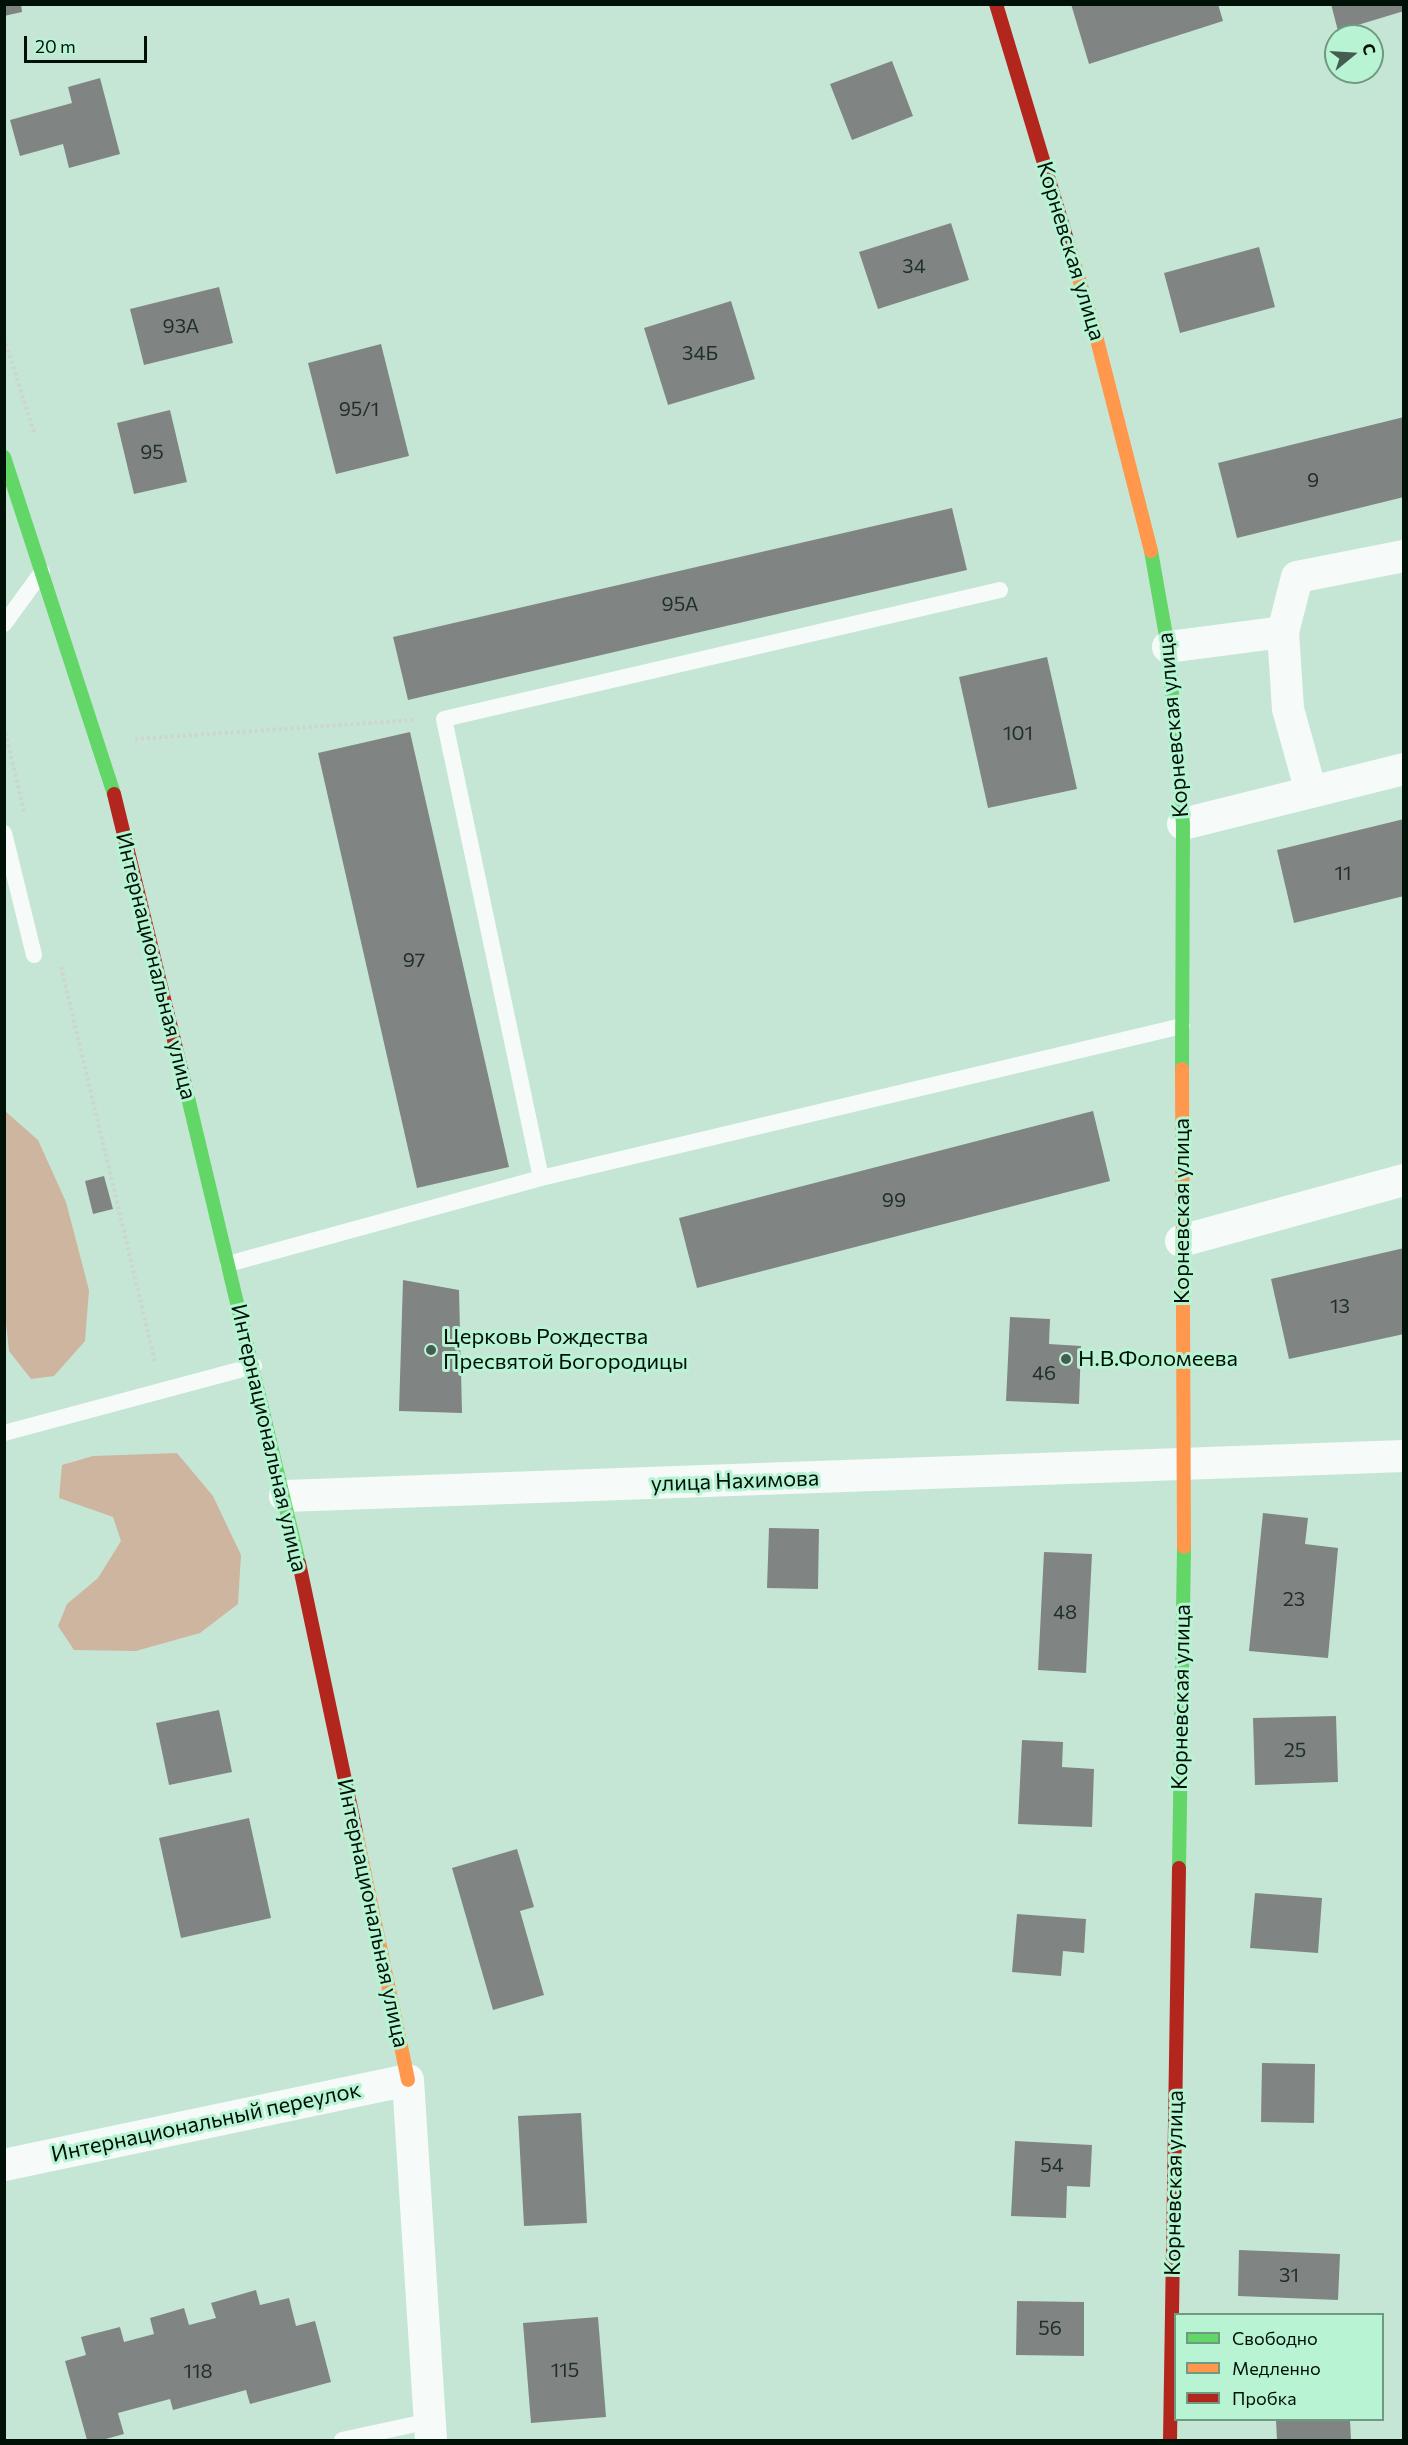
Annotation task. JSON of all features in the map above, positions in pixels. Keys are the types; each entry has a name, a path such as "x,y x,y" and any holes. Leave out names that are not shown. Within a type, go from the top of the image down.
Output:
{"street":[{"name":"Корневская улица","path":"996,4 1094,328 1147,530 1168,647 1183,824 1181,1241 1185,1466 1170,2440"},
{"name":"Интернациональная улица","path":"4,457 114,794 285,1496 408,2080 430,2431"},
{"path":"1311,792 1288,709 1282,632 1297,577 1404,556"},
{"path":"1168,647 1282,632"},
{"path":"1183,824 1404,769"},
{"path":"1181,1241 1404,1180"},
{"name":"улица Нахимова","path":"285,1496 1185,1466 1404,1456"},
{"name":"Интернациональный переулок","path":"4,2165 408,2080"}],"lane":[{"path":"4,624 42,572"},
{"path":"541,1178 444,718 1000,590"},
{"path":"4,833 34,955"},
{"path":"228,1264 541,1178 1182,1026"},
{"path":"4,1433 254,1366"},
{"path":"342,2440 430,2431"}],"path":[{"path":"134,739 444,718"},
{"path":"4,727 26,816"},
{"path":"61,965 161,1391"}],"shaded area":[{"path":"5,1111 38,1140 66,1202 89,1290 85,1341 54,1376 31,1379 9,1351 5,1313"},
{"path":"177,1453 213,1496 241,1555 238,1604 200,1633 136,1651 74,1650 58,1626 67,1604 98,1578 121,1541 113,1517 59,1498 62,1465 93,1456"}],"building":[{"path":"4,4 21,4 22,12 4,16"},
{"path":"1071,4 1218,4 1223,21 1089,64"},
{"path":"1331,4 1402,4 1404,11 1361,24 1336,24"},
{"path":"892,61 913,116 852,140 830,84"},
{"path":"100,78 120,154 69,168 63,144 20,156 10,120 72,103 68,87"},
{"path":"951,223 969,280 878,309 859,252"},
{"path":"1259,247 1275,307 1180,333 1164,273"},
{"path":"219,287 233,343 144,365 130,309"},
{"path":"731,301 755,379 668,405 644,328"},
{"path":"381,344 409,456 336,474 308,363"},
{"path":"170,410 187,482 134,494 117,423"},
{"path":"1404,417 1404,497 1237,538 1218,463"},
{"path":"952,508 967,570 408,700 393,637"},
{"path":"1047,657 1077,789 988,808 959,677"},
{"path":"410,732 509,1167 417,1188 318,753"},
{"path":"1404,819 1404,896 1294,923 1277,850"},
{"path":"1093,1111 1110,1181 697,1288 679,1218"},
{"path":"104,1176 113,1209 93,1214 85,1181"},
{"path":"1404,1248 1404,1334 1289,1359 1271,1279"},
{"name":"Церковь Рождества Пресвятой Богородицы","path":"403,1280 459,1290 462,1413 399,1411"},
{"path":"1010,1317 1050,1319 1049,1344 1081,1346 1079,1404 1006,1401"},
{"path":"1263,1513 1308,1518 1305,1544 1338,1548 1328,1658 1249,1651"},
{"path":"769,1528 819,1529 818,1589 767,1588"},
{"path":"1044,1552 1092,1554 1086,1673 1038,1670"},
{"path":"219,1710 232,1772 169,1785 156,1723"},
{"path":"1336,1716 1338,1782 1255,1785 1253,1718"},
{"path":"1022,1740 1063,1742 1062,1767 1094,1769 1092,1827 1018,1824"},
{"path":"249,1818 271,1918 181,1938 159,1838"},
{"path":"517,1849 534,1907 520,1911 544,1995 493,2010 452,1868"},
{"path":"1255,1893 1322,1898 1318,1953 1250,1948"},
{"path":"1017,1914 1086,1919 1084,1953 1063,1951 1061,1976 1012,1972"},
{"path":"1262,2063 1315,2064 1314,2123 1261,2122"},
{"path":"581,2113 587,2223 524,2226 518,2116"},
{"path":"1015,2141 1092,2145 1090,2187 1067,2186 1066,2218 1011,2216"},
{"path":"1239,2250 1340,2254 1338,2300 1238,2296"},
{"path":"256,2290 260,2305 289,2298 296,2326 315,2321 331,2382 250,2404 246,2390 173,2410 170,2399 118,2413 124,2434 102,2440 87,2440 65,2361 86,2355 81,2337 120,2327 124,2342 154,2334 150,2318 184,2308 189,2325 216,2318 211,2303"},
{"path":"1017,2301 1084,2302 1084,2356 1016,2355"},
{"path":"598,2317 606,2417 531,2423 523,2323"},
{"path":"1276,2421 1350,2421 1351,2440 1277,2440"}],"traffic: fast":[{"path":"4,457 114,794"},
{"path":"1151,551 1168,647 1183,824 1182,1069"},
{"path":"185,1085 299,1563"},
{"path":"1179,1868 1184,1547"}],"traffic: slow":[{"path":"1068,243 1094,328 1151,551"},
{"path":"1182,1069 1184,1547"},
{"path":"356,1832 408,2080"}],"traffic: jam":[{"path":"996,4 1068,243"},
{"path":"114,794 185,1085"},
{"path":"299,1563 356,1832"},
{"path":"1170,2440 1179,1868"}],"place":[{"name":"Церковь Рождества Пресвятой Богородицы","path":"431,1350"},
{"name":"Н.В.Фоломеева","path":"1066,1359"}]}
